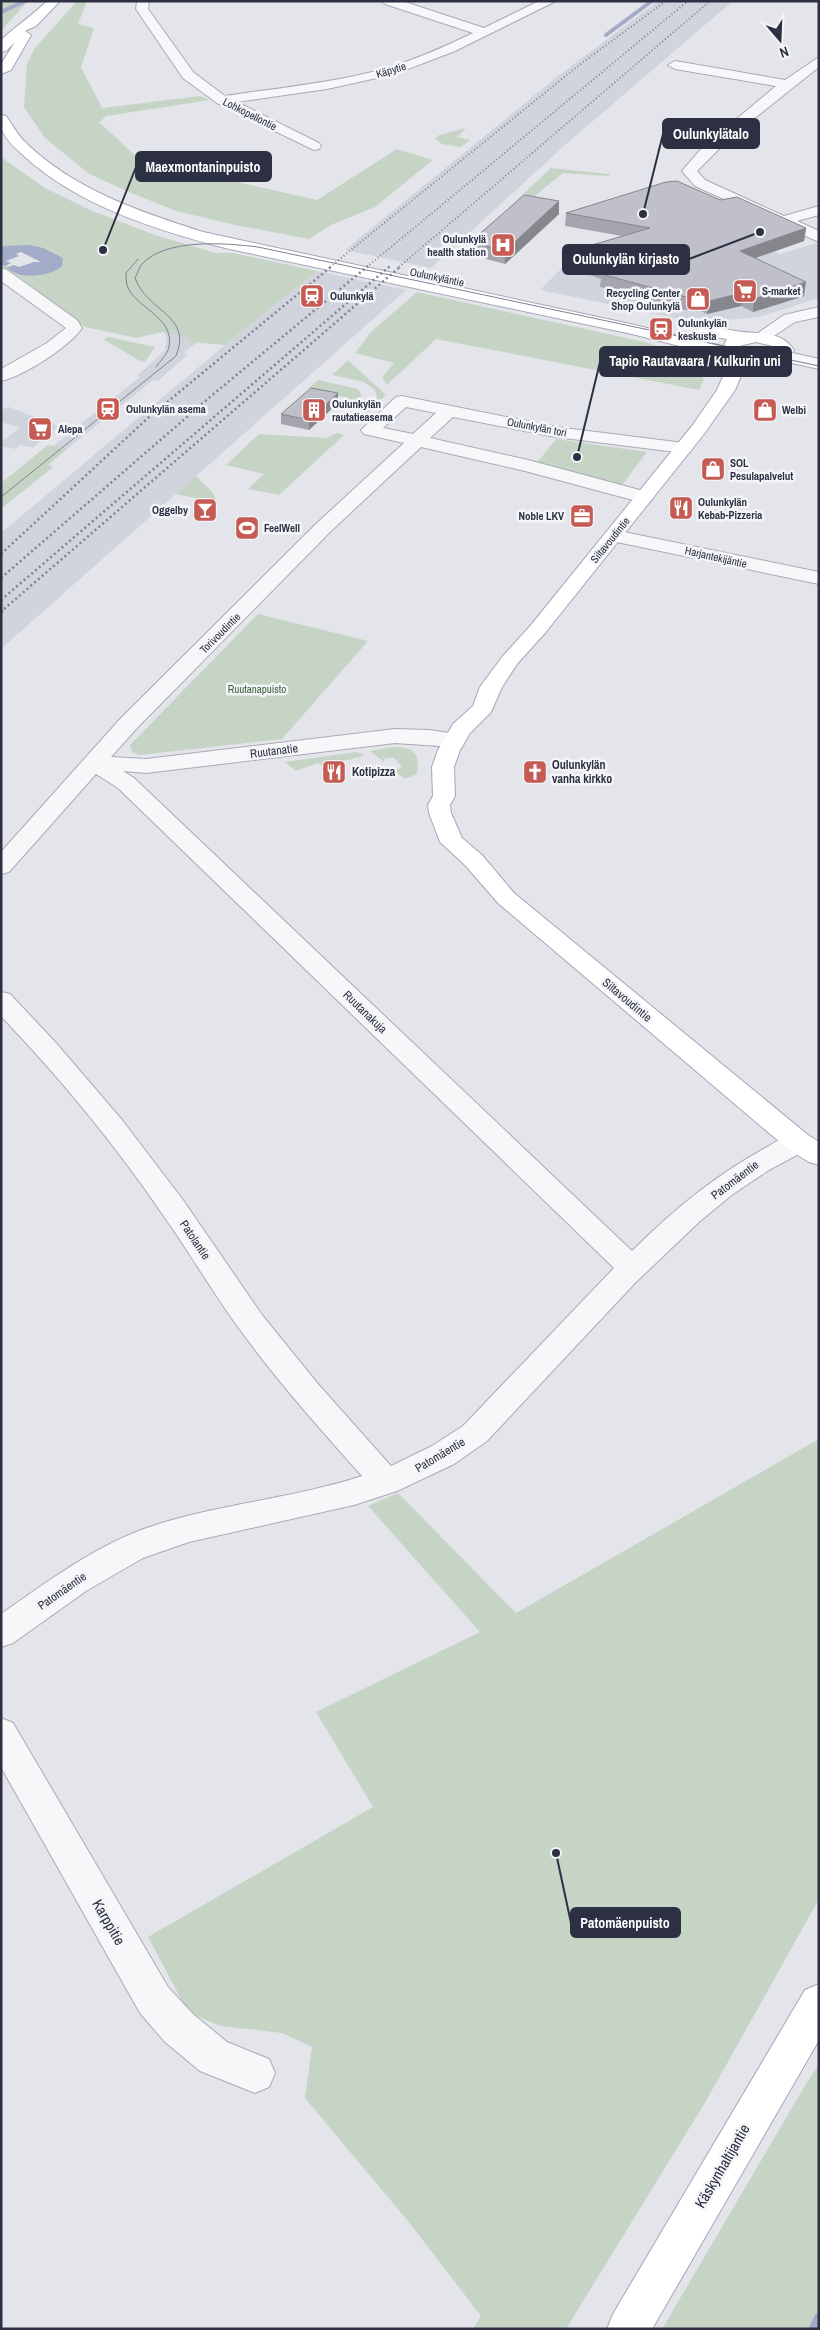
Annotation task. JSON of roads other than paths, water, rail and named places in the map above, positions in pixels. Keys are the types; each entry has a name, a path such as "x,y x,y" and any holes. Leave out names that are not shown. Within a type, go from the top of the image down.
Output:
{"main road":[{"path":"1,70 6,67 5,47 31,29 32,24 54,1"},
{"name":"Oulunkyläntie","path":"1,120 10,134 38,161 64,179 152,222 225,243 635,330 679,343 766,361"},
{"name":"Oulunkyläntie","path":"130,210 152,212 221,231 674,324"},
{"path":"690,327 754,337 781,349 766,361"},
{"name":"Siltavoudintie","path":"754,337 730,344 730,348 737,356 726,390 684,448 614,536 538,629 515,654 491,687 483,706 458,735 443,767 444,796 439,805 452,842 464,848 490,881 530,920 809,1149 819,1166"},
{"name":"Siltavoudintie","path":"726,390 766,361"},
{"name":"Käskynhaltijantie","path":"628,2329 819,2003"}],"street":[{"name":"Lohkopellontie","path":"143,1 142,9 188,74 222,100 314,146"},
{"path":"389,1 484,32"},
{"name":"Käpytie","path":"222,100 357,80 423,60 550,1"},
{"path":"675,65 787,84"},
{"path":"816,65 787,84 693,163 689,171 700,183 819,237"},
{"path":"782,221 819,210"},
{"path":"1,274 74,328 69,336 1,376"},
{"path":"754,337 790,318 818,312"},
{"path":"818,312 781,349 819,364"},
{"name":"Oulunkylän tori","path":"414,441 370,430 402,401 556,432 684,448"},
{"name":"Torivoudintie","path":"1,867 128,723 324,527 414,441 450,410"},
{"path":"414,441 528,466 644,497"},
{"name":"Harjantekijäntie","path":"614,536 819,578"},
{"name":"Ruutanatie","path":"93,762 146,766 395,736 458,735"},
{"name":"Ruutanakuja","path":"93,762 126,783 632,1268"},
{"name":"Patolantie","path":"1,1000 41,1041 125,1142 194,1238 234,1299 308,1395 386,1482"},
{"name":"Patomäentie","path":"1,1633 90,1572 152,1540 190,1529 348,1494 414,1472 472,1436 632,1268 670,1231 736,1178 762,1160 809,1149"},
{"name":"Karppitie","path":"1,1734 154,2000 179,2028 214,2057 255,2073"}],"water":[{"path":"30,245 43,248 63,258 62,266 46,274 20,275 1,264 1,246"}],"waterway":[{"path":"1,12 25,1"},
{"path":"606,35 652,1"},
{"path":"814,2329 819,2318"}],"tram line":[{"path":"1,497 176,356 180,342 174,322 149,299 135,278 142,264 153,256 181,246 230,244 258,247 819,366"},
{"path":"138,259 126,273 127,285 137,300 166,327 169,336 169,347 166,355 156,367"}],"railway":[{"path":"330,267 578,66 666,1"},
{"path":"367,267 688,1"},
{"path":"399,267 710,1"},
{"path":"1,554 149,417 332,266"},
{"path":"1,578 210,397 368,266"},
{"path":"1,600 390,266"},
{"path":"4,609 401,266"},
{"path":"1,612 6,608"}],"place":[{"name":"Oulunkylätalo","path":"643,214"},
{"name":"Oulunkylän kirjasto","path":"760,232"},
{"name":"Oulunkylä health station","path":"503,245"},
{"name":"Maexmontaninpuisto","path":"103,250"},
{"name":"S-market","path":"745,291"},
{"name":"Oulunkylä","path":"312,296"},
{"name":"Recycling Center Shop Oulunkylä","path":"698,299"},
{"name":"Oulunkylän keskusta","path":"661,329"},
{"name":"Oulunkylän asema","path":"108,409"},
{"name":"Oulunkylän rautatieasema","path":"314,410"},
{"name":"Welbi","path":"765,410"},
{"name":"Alepa","path":"40,429"},
{"name":"Tapio Rautavaara / Kulkurin uni","path":"577,457"},
{"name":"SOL Pesulapalvelut","path":"713,469"},
{"name":"Oulunkylän Kebab-Pizzeria","path":"681,508"},
{"name":"Oggelby","path":"205,510"},
{"name":"Noble LKV","path":"582,516"},
{"name":"FeelWell","path":"247,528"},
{"name":"Kotipizza","path":"334,772"},
{"name":"Oulunkylän vanha kirkko","path":"535,772"},
{"name":"Patomäenpuisto","path":"556,1853"}],"park label":[{"name":"Ruutanapuisto","path":"257,689"}]}
